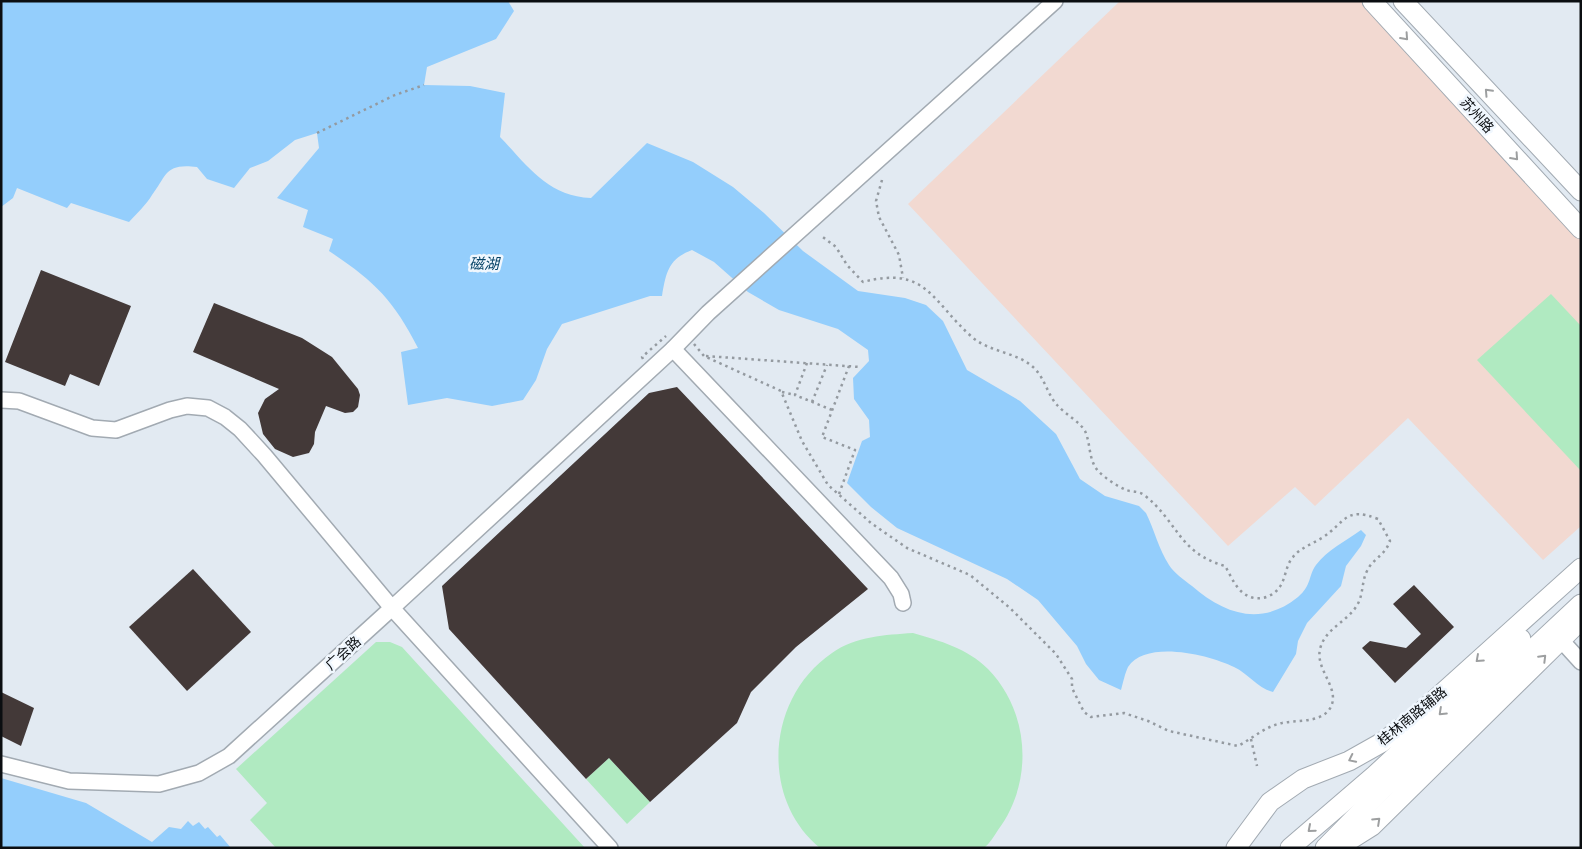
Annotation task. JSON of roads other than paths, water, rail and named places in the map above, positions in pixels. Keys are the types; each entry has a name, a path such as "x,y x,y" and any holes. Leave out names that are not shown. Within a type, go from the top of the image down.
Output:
{"main road":[{"name":"苏州路","path":"1372,1 1581,229"},
{"name":"苏州路","path":"1403,1 1581,191"},
{"name":"桂林南路辅路","path":"1236,848 1270,802 1303,779 1349,761 1382,744 1410,722 1581,568"},
{"path":"1325,848 1378,782 1581,584"},
{"path":"1290,848 1378,782 1581,604"},
{"path":"1337,848 1372,826 1581,620"}],"street":[{"name":"广会路","path":"1,764 69,782 159,784 200,773 229,756 651,369 678,354 691,341 708,313 1055,1"},
{"path":"678,354 892,578 901,594 903,603"},
{"path":"1,400 19,401 92,428 104,430 126,428 170,410 187,406 208,408 225,417 240,429 264,455 392,608 610,848"},
{"path":"1561,640 1581,662"}],"water":[{"name":"磁湖","path":"1,1 508,1 514,11 496,39 427,67 424,85 470,86 505,93 500,137 529,169 562,192 591,198 647,143 693,162 733,187 764,213 803,251 858,291 905,298 926,305 943,321 967,370 1020,401 1056,434 1080,479 1105,496 1139,506 1146,513 1162,553 1171,568 1204,596 1230,610 1257,614 1270,612 1298,597 1308,585 1316,565 1337,546 1361,530 1366,535 1361,546 1346,566 1341,586 1307,623 1298,641 1296,654 1273,692 1223,662 1195,654 1179,652 1149,654 1137,658 1128,667 1121,690 1099,680 1086,664 1077,646 1038,600 1007,579 897,528 871,507 847,483 862,441 870,437 869,420 854,399 853,378 869,361 868,350 838,329 779,310 748,292 714,262 692,250 673,262 665,280 662,296 650,296 562,324 547,349 536,380 523,400 492,406 447,398 408,405 401,352 418,348 400,316 381,292 329,251 333,239 303,227 308,210 277,198 319,148 317,133 295,140 268,161 250,168 234,188 207,179 197,167 186,166 173,169 164,176 147,202 129,222 71,203 67,208 17,188 13,198 1,207"},
{"path":"1,778 86,803 152,842 169,827 181,829 188,821 193,826 199,822 205,829 208,827 217,837 220,835 231,848 1,848"}]}
